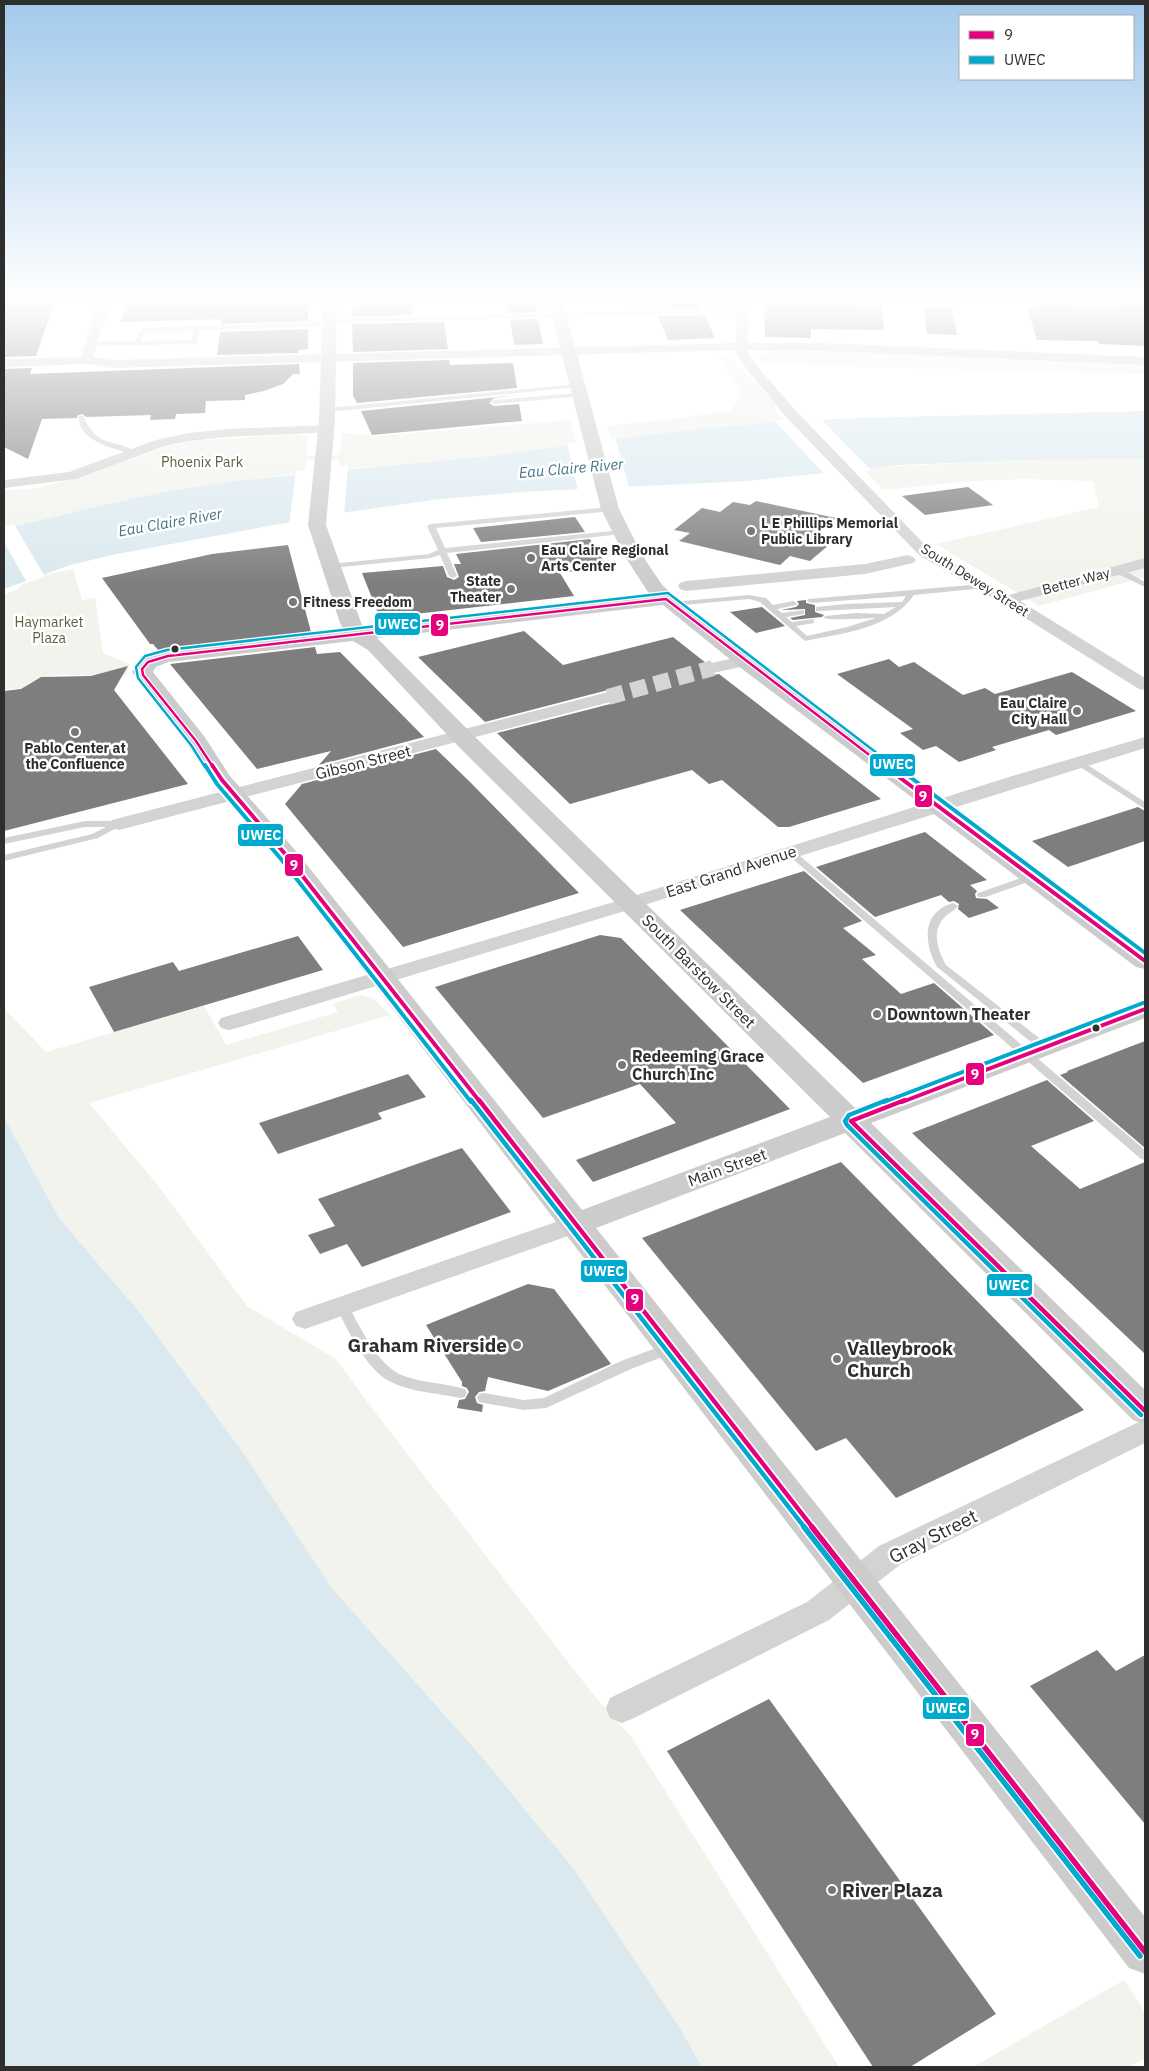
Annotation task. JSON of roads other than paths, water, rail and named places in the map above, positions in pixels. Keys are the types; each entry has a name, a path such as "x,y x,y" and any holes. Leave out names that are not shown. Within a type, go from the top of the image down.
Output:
{"street":[{"name":"South Barstow Street","path":"328,393 327,429 317,525 350,623 358,635 375,646 462,736 1145,1411"},
{"path":"579,393 608,503 633,555 656,590 744,660 935,805 1145,961"},
{"name":"South Dewey Street","path":"773,393 824,449 924,552 1007,600 1145,685"},
{"path":"4,484 71,476 174,440 209,434 327,429"},
{"path":"865,569 887,551"},
{"path":"686,586 865,569 908,560"},
{"name":"Better Way","path":"1007,600 1145,562"},
{"path":"669,602 168,656 148,662 144,666 143,674 196,741 222,780 381,976 1145,1952"},
{"path":"713,668 744,660"},
{"name":"Gibson Street","path":"119,824 608,697"},
{"name":"East Grand Avenue","path":"229,1023 381,976 631,903 935,805 1145,742"},
{"name":"Main Street","path":"305,1319 576,1224 1145,1009"},
{"name":"Gray Street","path":"622,1708 818,1611 890,1555 1145,1430"}],"lane":[{"path":"328,410 545,393"},
{"path":"494,402 559,393"},
{"path":"80,418 82,426 94,438 134,453"},
{"path":"453,576 432,526 608,503"},
{"path":"331,566 431,556 442,551 622,532"},
{"path":"1118,570 1145,585"},
{"path":"822,612 905,601 982,586"},
{"path":"669,602 749,597 762,600 805,639 878,620 888,616 905,601"},
{"path":"822,612 837,602 905,601"},
{"path":"822,612 888,616"},
{"path":"822,612 878,620"},
{"path":"782,619 804,615"},
{"path":"782,619 804,615"},
{"path":"782,619 804,615"},
{"path":"1077,762 1145,806"},
{"path":"4,840 85,824 119,824"},
{"path":"4,858 95,836 119,824"},
{"path":"790,852 1036,1051"},
{"path":"982,895 1032,877"},
{"path":"953,906 941,912 933,925 931,938 935,956 942,967 1036,1051 1145,1156"},
{"path":"342,1306 361,1340 382,1369 394,1378 460,1393"},
{"path":"484,1398 524,1405 546,1403 626,1365 672,1347"}],"water":[{"name":"Eau Claire River","path":"1145,411 1145,459 1021,460 901,465 748,481 520,492 432,500 335,514 117,554 70,565 4,589 4,529 164,492 233,481 488,456 686,430 777,422 860,418"},
{"path":"4,1117 59,1218 141,1314 239,1447 332,1588 481,1756 573,1868 681,2030 702,2067 4,2067"}],"tunnel":[{"path":"608,697 713,668"}],"place":[{"name":"L E Phillips Memorial Public Library","path":"751,531"},
{"name":"Eau Claire Regional Arts Center","path":"531,558"},
{"name":"State Theater","path":"511,589"},
{"name":"Fitness Freedom","path":"293,602"},
{"name":"Eau Claire City Hall","path":"1077,711"},
{"name":"Pablo Center at the Confluence","path":"75,732"},
{"name":"Downtown Theater","path":"877,1014"},
{"name":"Redeeming Grace Church Inc","path":"622,1065"},
{"name":"Graham Riverside","path":"517,1345"},
{"name":"Valleybrook Church","path":"837,1359"},
{"name":"River Plaza","path":"832,1890"}],"park label":[{"name":"Phoenix Park","path":"202,462"},
{"name":"Haymarket Plaza","path":"49,630"}]}
